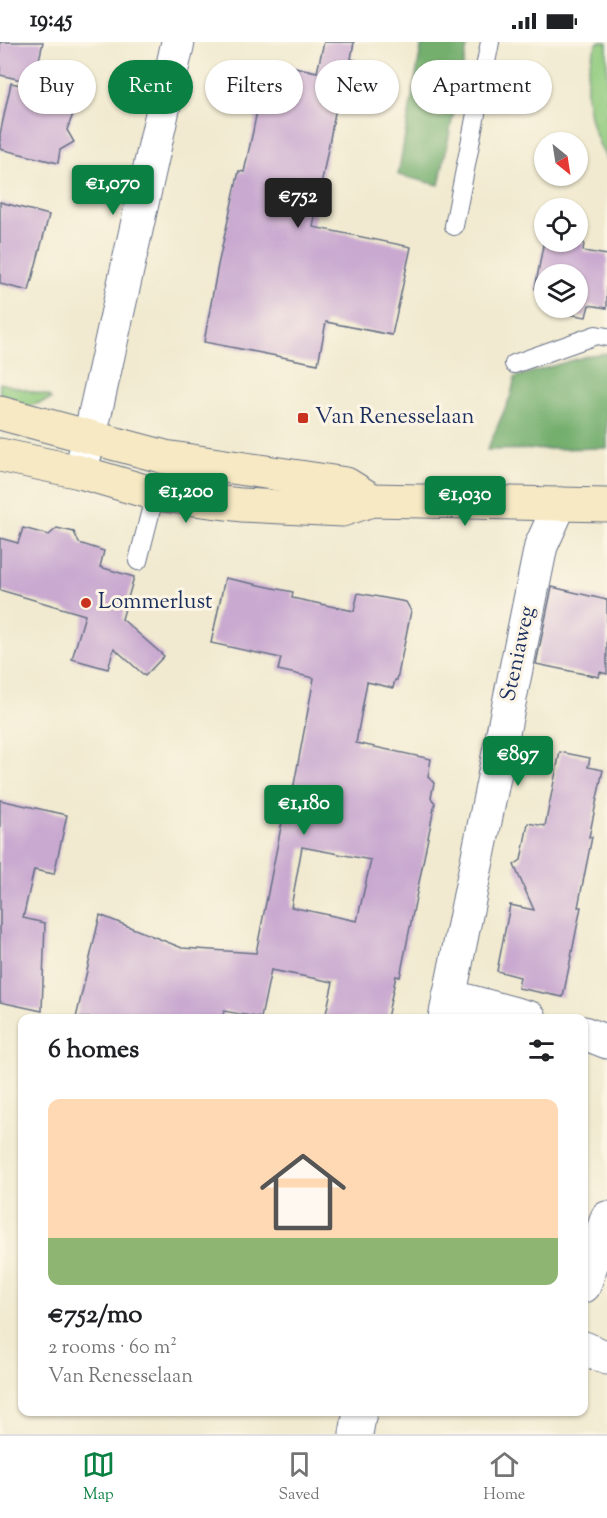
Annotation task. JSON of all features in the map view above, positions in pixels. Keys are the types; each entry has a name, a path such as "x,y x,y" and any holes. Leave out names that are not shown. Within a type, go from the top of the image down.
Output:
{"main road":[{"path":"0,413 165,457 346,484 372,500"},
{"path":"0,455 80,472 155,494 241,505 342,510 372,500 607,505"}],"street":[{"path":"80,472 178,42"},
{"name":"Steniaweg","path":"447,1007 541,546 560,504"},
{"path":"447,1007 500,1014"},
{"path":"588,1035 607,1042"},
{"path":"588,1274 607,1218"},
{"path":"588,1350 607,1358"},
{"path":"356,1434 359,1416"}],"lane":[{"path":"454,226 490,42"},
{"path":"514,364 596,335 607,337"},
{"path":"138,561 155,494"}],"green space":[{"path":"422,42 468,42 464,60 419,60"},
{"path":"598,42 607,42 607,159 594,132 588,101 588,70"},
{"path":"411,103 411,114 453,114 439,185 398,175"},
{"path":"607,353 607,448 487,450 511,395 515,377 590,355"},
{"path":"0,383 49,396 51,399 24,408 0,404"}],"building":[{"path":"0,42 43,42 39,60 18,60 18,79 0,75"},
{"path":"324,42 354,42 351,59 355,60 320,60"},
{"path":"303,69 315,72 315,114 335,114 313,227 411,247 392,335 326,322 318,364 204,342 239,171 244,172 256,114 303,114"},
{"path":"11,83 18,84 18,114 73,114 67,130 74,142 60,150 58,163 0,149 0,134"},
{"path":"0,202 49,215 29,291 0,284"},
{"path":"542,252 588,252 607,255 607,308 589,305 588,309 588,264 540,264"},
{"name":"Lommerlust","path":"23,528 49,535 57,528 74,532 79,543 104,551 100,567 134,577 122,619 164,656 145,676 114,648 108,669 72,659 85,615 0,590 0,538 18,543"},
{"path":"225,578 293,592 292,598 354,611 358,593 406,602 411,611 397,680 393,688 367,682 356,743 431,759 428,777 434,783 431,798 435,803 400,977 396,976 388,1014 326,1014 333,982 271,970 262,1014 224,1011 223,1014 77,1014 100,915 182,948 256,953 285,807 290,790 293,790 314,678 278,670 281,658 211,643","holes":["302,847 371,860 357,921 291,907"]},
{"path":"552,587 607,600 607,674 600,672 599,677 536,664"},
{"path":"560,752 590,758 588,767 603,770 589,837 592,837 578,907 581,907 563,997 518,988 520,977 497,971 510,905 534,910 514,865 521,860 528,823 545,826"},
{"path":"0,800 67,815 54,874 34,870 23,918 45,923 42,1011 0,1002"}],"place":[{"name":"Van Renesselaan","path":"303,418"},
{"name":"Lommerlust","path":"86,603"}]}
